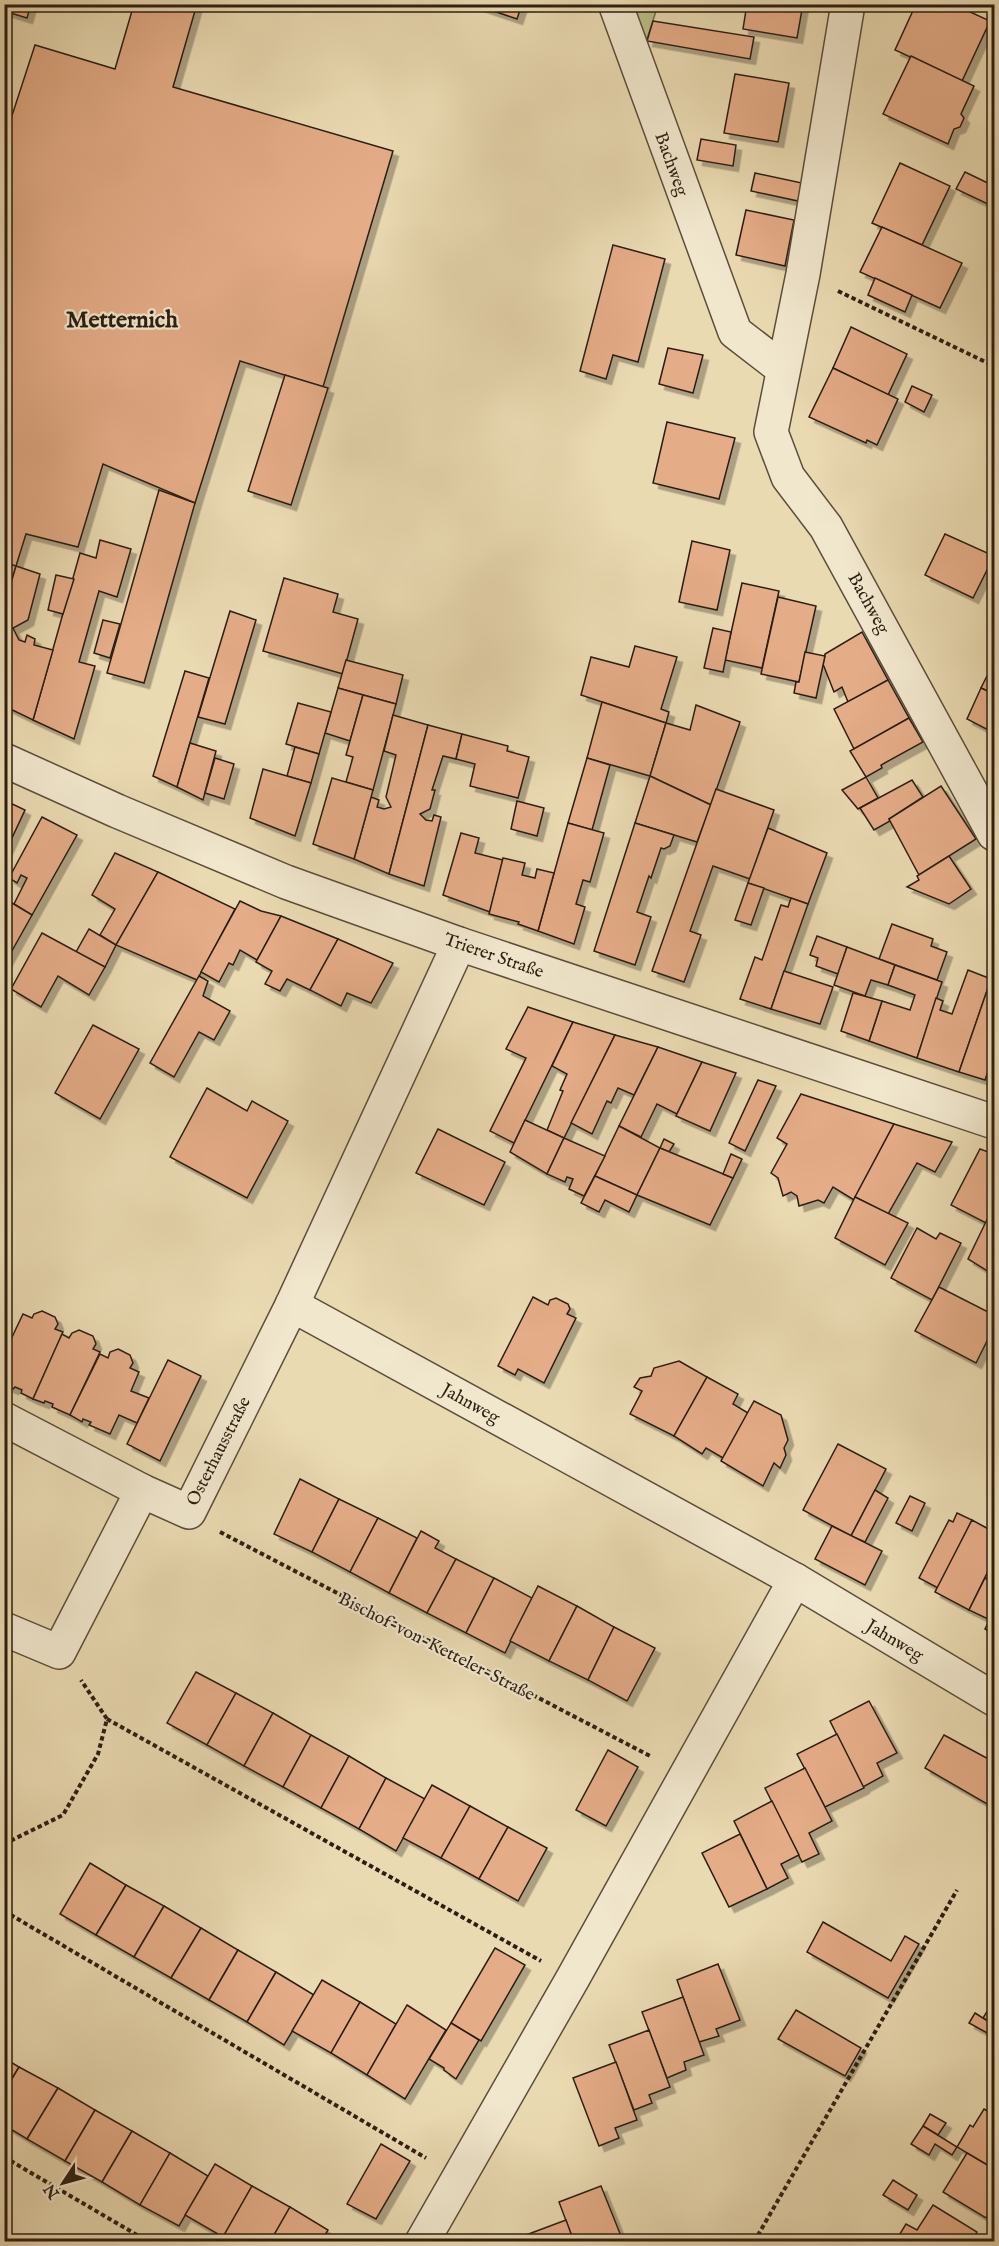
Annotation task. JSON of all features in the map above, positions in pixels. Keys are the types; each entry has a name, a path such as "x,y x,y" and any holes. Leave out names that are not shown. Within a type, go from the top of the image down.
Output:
{"street":[{"name":"Bachweg","path":"848,4 802,274 771,432 788,477 826,527 994,834"},
{"name":"Bachweg","path":"616,6 735,332 783,369"},
{"name":"Trierer Straße","path":"4,760 117,811 286,882 459,944 994,1122"},
{"path":"292,1305 459,944"},
{"name":"Osterhausstraße","path":"4,1419 142,1491 189,1512 292,1305"},
{"name":"Jahnweg","path":"292,1305 795,1580 994,1699"},
{"path":"4,1629 59,1652 142,1491"},
{"path":"422,2241 573,1978 795,1580"}],"path":[{"path":"802,274 994,366"},
{"name":"Bischof-von-Ketteler-Straße","path":"189,1512 234,1540 687,1775"},
{"path":"59,1652 80,1678 107,1719 573,1978"},
{"path":"4,1844 63,1815 98,1754 107,1719"},
{"path":"754,2241 957,1890"},
{"path":"4,1911 460,2178"},
{"path":"4,2157 149,2241"}],"green space":[{"path":"628,5 658,5 644,48"}],"building":[{"path":"5,4 31,4 27,18 4,11"},
{"path":"134,4 197,4 173,87 393,151 323,387 240,361 195,503 103,464 78,547 26,534 16,566 4,563 4,140 35,45 115,69"},
{"path":"473,4 522,4 517,19"},
{"path":"747,4 803,4 797,38 743,29"},
{"path":"916,4 953,4 990,21 962,81 895,50"},
{"path":"653,21 754,37 750,59 647,41"},
{"path":"911,56 974,86 961,114 964,118 960,127 954,129 948,144 883,114"},
{"path":"735,74 789,83 778,142 724,133"},
{"path":"701,139 736,145 733,166 697,160"},
{"path":"900,163 950,186 922,245 872,223"},
{"path":"965,172 994,186 994,196 990,205 956,189"},
{"path":"755,173 802,183 798,201 751,191"},
{"path":"746,210 794,220 785,266 736,255"},
{"path":"882,227 962,263 940,308 860,272"},
{"path":"613,245 665,259 638,362 613,355 606,379 580,371"},
{"path":"875,278 912,295 905,312 868,295"},
{"path":"851,327 907,354 888,395 833,368"},
{"path":"668,348 703,355 693,393 659,384"},
{"path":"833,368 898,399 877,445 867,440 866,443 809,417"},
{"path":"285,375 328,388 291,505 248,491"},
{"path":"912,386 932,395 924,412 905,402"},
{"path":"667,422 735,438 719,499 653,483"},
{"path":"159,490 195,503 144,683 107,673"},
{"path":"945,534 994,556 973,598 925,575"},
{"path":"100,540 131,549 117,597 99,591 79,662 95,666 74,739 33,720 80,553 96,558"},
{"path":"692,541 730,550 717,610 679,602"},
{"path":"4,563 16,566 4,607"},
{"path":"16,566 40,574 28,620 13,628 19,640 25,642 27,635 35,639 34,645 53,650 33,720 4,706 4,607"},
{"path":"56,575 74,579 63,614 48,610"},
{"path":"284,578 338,594 333,612 358,619 343,674 263,651"},
{"path":"742,583 779,591 762,668 725,660"},
{"path":"778,597 816,606 799,682 761,674"},
{"path":"230,611 256,620 225,724 198,717"},
{"path":"103,620 120,624 110,658 94,653"},
{"path":"713,628 731,632 723,672 704,668"},
{"path":"862,632 888,680 848,702 842,687 834,692 823,664 825,654"},
{"path":"635,646 677,657 661,709 669,712 666,723 581,695 591,657 629,667"},
{"path":"805,652 825,656 816,698 794,693 796,682 799,682"},
{"path":"346,660 403,675 396,704 338,688"},
{"path":"994,662 994,694 981,688"},
{"path":"185,671 209,678 177,787 153,776"},
{"path":"888,680 909,718 854,749 834,709"},
{"path":"338,688 363,695 350,741 325,733"},
{"path":"981,688 994,694 994,733 967,719"},
{"path":"363,695 396,704 373,790 346,782 353,757 346,755"},
{"path":"602,702 666,723 650,776 587,758"},
{"path":"298,703 331,712 319,754 286,744"},
{"path":"696,705 740,722 711,805 650,776 666,723 690,730"},
{"path":"393,715 428,725 389,874 354,859 371,797 379,800 377,807 384,809 391,807 386,797 396,755 384,751"},
{"path":"909,718 923,742 881,765 882,768 866,777 850,751"},
{"path":"428,725 462,734 456,759 443,756 432,790 435,790 430,809 420,814 426,820 432,821 434,815 441,817 424,886 389,874"},
{"path":"462,734 508,746 507,751 529,757 518,798 470,786 475,764 456,759"},
{"path":"190,743 216,751 203,800 177,787"},
{"path":"295,747 319,754 311,783 287,776"},
{"path":"215,758 234,764 224,799 205,793"},
{"path":"587,758 610,765 592,830 568,823"},
{"path":"263,769 311,783 295,836 250,818"},
{"path":"650,776 711,805 697,842 635,823"},
{"path":"866,777 878,798 858,809 842,790"},
{"path":"332,778 373,790 354,859 313,844"},
{"path":"912,780 923,797 874,830 860,808"},
{"path":"941,786 976,839 919,875 889,819"},
{"path":"716,789 774,810 750,879 713,866 690,931 701,935 684,982 652,971"},
{"path":"4,800 25,810 4,855"},
{"path":"517,801 544,808 537,836 511,829"},
{"path":"42,817 77,835 32,915 14,904 27,878 21,875 17,883 9,878"},
{"path":"568,823 604,833 590,882 583,880 576,904 585,907 574,944 538,931"},
{"path":"635,823 674,835 670,846 661,848 637,912 651,917 635,965 594,951"},
{"path":"768,828 827,853 808,904 748,883"},
{"path":"461,833 479,838 475,853 503,860 490,912 443,895"},
{"path":"115,853 158,872 116,945 100,935 115,909 92,895"},
{"path":"949,856 971,889 949,904 907,887 919,880 917,876"},
{"path":"503,858 525,863 522,875 535,878 537,869 554,873 538,931 518,924 519,922 489,914"},
{"path":"158,872 235,909 197,980 116,945"},
{"path":"748,883 764,888 751,925 735,920"},
{"path":"791,898 808,904 771,1009 740,999 755,957 762,960 781,905 788,907"},
{"path":"240,901 261,911 281,916 257,960 240,950 233,965 229,963 219,982 201,972"},
{"path":"12,903 32,915 4,965 4,917"},
{"path":"281,916 338,939 310,990 287,979 280,991 265,984 272,971 256,962"},
{"path":"892,924 933,939 931,946 947,952 937,980 879,959"},
{"path":"89,929 116,945 105,967 76,952"},
{"path":"42,933 105,967 89,995 58,976 41,1007 11,989"},
{"path":"817,936 847,947 838,974 816,966 818,958 810,955"},
{"path":"338,939 393,963 371,1003 347,993 341,1006 310,990"},
{"path":"847,947 895,965 888,985 871,980 865,996 834,985"},
{"path":"895,965 942,982 917,1058 869,1041 882,1001 910,1010 915,995 888,985"},
{"path":"968,970 991,979 959,1072 917,1058 936,998 943,1001 940,1010 952,1014"},
{"path":"784,971 833,987 820,1024 771,1009"},
{"path":"199,976 208,981 203,996 230,1011 214,1040 199,1032 174,1077 150,1063"},
{"path":"990,976 994,977 994,1054 985,1080 959,1072 991,979"},
{"path":"853,993 882,1001 869,1041 841,1031"},
{"path":"528,1007 573,1022 514,1143 490,1131 526,1058 506,1049"},
{"path":"573,1022 615,1035 564,1138 547,1130 563,1091 560,1090 567,1074 552,1066"},
{"path":"93,1025 139,1049 100,1119 55,1093"},
{"path":"615,1035 658,1047 634,1095 618,1088 611,1103 607,1101 592,1134 571,1123"},
{"path":"658,1047 702,1062 677,1114 657,1104 641,1137 619,1126"},
{"path":"702,1062 736,1073 710,1131 676,1116"},
{"path":"758,1080 776,1086 745,1151 729,1143"},
{"path":"207,1088 247,1111 252,1101 288,1121 247,1198 170,1157"},
{"path":"801,1094 894,1124 854,1200 833,1187 824,1203 818,1200 799,1206 797,1196 791,1192 783,1196 778,1178 771,1173 787,1144 777,1138"},
{"path":"525,1120 564,1138 547,1174 510,1152"},
{"path":"894,1124 952,1142 935,1172 917,1163 888,1214 855,1197"},
{"path":"619,1126 660,1148 637,1195 595,1176"},
{"path":"438,1129 505,1162 484,1205 416,1173"},
{"path":"564,1138 605,1156 584,1196 569,1189 573,1179 567,1177 565,1182 547,1174"},
{"path":"664,1139 674,1144 669,1152 660,1148"},
{"path":"660,1148 733,1178 710,1225 637,1195"},
{"path":"980,1149 994,1154 994,1205 986,1223 951,1205"},
{"path":"731,1154 742,1159 733,1178 723,1174"},
{"path":"595,1176 637,1195 629,1212 605,1200 599,1212 581,1203"},
{"path":"855,1197 908,1223 885,1265 835,1238"},
{"path":"994,1205 994,1275 968,1259"},
{"path":"917,1228 936,1239 940,1233 961,1243 932,1300 891,1278"},
{"path":"939,1287 994,1315 994,1327 976,1363 915,1331"},
{"path":"533,1297 548,1305 550,1300 556,1298 568,1304 570,1309 567,1314 576,1318 544,1383 518,1369 515,1375 498,1366"},
{"path":"42,1311 55,1317 58,1324 55,1329 63,1332 33,1399 21,1393 22,1390 4,1385 4,1354 23,1314 32,1318 34,1314"},
{"path":"79,1330 93,1336 96,1344 93,1349 100,1352 70,1415 52,1407 53,1404 33,1399 62,1334 69,1338 72,1333"},
{"path":"118,1349 130,1355 133,1363 130,1368 139,1372 131,1391 149,1398 137,1423 119,1415 110,1434 89,1425 91,1422 83,1419 82,1422 70,1415 100,1354 108,1358 110,1352"},
{"path":"168,1360 201,1376 160,1461 127,1444"},
{"path":"679,1361 707,1377 674,1436 630,1414 642,1391 634,1387 640,1378 651,1376 654,1368"},
{"path":"707,1377 738,1394 733,1404 748,1413 723,1458 706,1448 702,1454 674,1436"},
{"path":"754,1401 781,1415 788,1440 784,1448 786,1455 780,1468 774,1463 763,1486 721,1461"},
{"path":"838,1444 886,1469 851,1536 803,1510"},
{"path":"300,1479 339,1499 312,1552 274,1534"},
{"path":"875,1490 888,1498 865,1542 851,1536"},
{"path":"910,1496 925,1503 912,1531 896,1523"},
{"path":"339,1499 378,1518 350,1572 312,1552"},
{"path":"957,1513 972,1520 938,1588 919,1578 949,1520 953,1522"},
{"path":"378,1518 417,1538 389,1593 350,1572"},
{"path":"972,1520 994,1532 994,1562 969,1610 935,1592"},
{"path":"832,1526 882,1551 865,1585 815,1559"},
{"path":"421,1531 439,1541 435,1548 456,1559 427,1613 389,1593"},
{"path":"456,1559 494,1578 466,1633 427,1613"},
{"path":"494,1578 532,1598 505,1653 466,1633"},
{"path":"985,1578 994,1583 994,1611 990,1620 969,1610"},
{"path":"538,1586 577,1606 549,1661 510,1641"},
{"path":"577,1606 614,1627 588,1680 549,1661"},
{"path":"994,1611 994,1635 985,1629"},
{"path":"614,1627 655,1648 627,1701 588,1680"},
{"path":"196,1672 236,1693 207,1745 167,1723"},
{"path":"236,1693 273,1713 244,1766 207,1745"},
{"path":"869,1701 897,1753 877,1763 883,1776 863,1787 830,1721"},
{"path":"273,1713 311,1735 283,1787 244,1766"},
{"path":"837,1734 864,1788 825,1807 797,1754"},
{"path":"311,1735 349,1756 321,1808 283,1787"},
{"path":"944,1735 994,1762 994,1808 925,1768"},
{"path":"608,1750 638,1767 606,1826 576,1810"},
{"path":"349,1756 386,1778 359,1829 321,1808"},
{"path":"805,1768 832,1821 809,1833 819,1854 802,1862 765,1788"},
{"path":"386,1778 425,1799 396,1851 359,1829"},
{"path":"432,1785 470,1806 441,1858 403,1838"},
{"path":"772,1801 799,1855 781,1864 788,1878 767,1889 734,1821"},
{"path":"470,1806 508,1827 479,1879 441,1858"},
{"path":"508,1827 547,1848 518,1901 479,1879"},
{"path":"740,1834 767,1889 729,1907 702,1853"},
{"path":"90,1863 126,1885 96,1935 60,1914"},
{"path":"126,1885 164,1906 134,1957 96,1935"},
{"path":"164,1906 201,1928 171,1978 134,1957"},
{"path":"823,1922 891,1961 905,1936 919,1944 888,1998 807,1952"},
{"path":"201,1928 238,1950 209,2000 171,1978"},
{"path":"495,1948 525,1965 481,2041 451,2023"},
{"path":"238,1950 276,1972 247,2022 209,2000"},
{"path":"718,1964 740,2020 716,2029 719,2036 699,2042 677,1980"},
{"path":"276,1972 314,1995 284,2045 247,2022"},
{"path":"322,1980 360,2002 331,2053 292,2031"},
{"path":"683,1997 704,2055 684,2062 686,2070 667,2078 642,2012"},
{"path":"360,2002 396,2024 367,2075 331,2053"},
{"path":"994,2003 994,2025 983,2018"},
{"path":"407,2005 446,2030 405,2099 367,2075"},
{"path":"796,2010 861,2048 845,2076 778,2039"},
{"path":"975,2013 994,2025 989,2034 969,2023"},
{"path":"451,2023 479,2040 456,2079 429,2059"},
{"path":"649,2030 670,2087 649,2095 652,2103 634,2110 609,2045"},
{"path":"4,2058 19,2067 4,2092"},
{"path":"616,2062 637,2120 615,2128 619,2138 599,2146 573,2078"},
{"path":"19,2067 58,2088 27,2139 4,2125 4,2092"},
{"path":"58,2088 95,2110 65,2161 27,2139"},
{"path":"984,2109 994,2115 994,2169 957,2147 970,2125 973,2127"},
{"path":"95,2110 132,2131 102,2182 65,2161"},
{"path":"930,2114 946,2123 938,2135 923,2126"},
{"path":"923,2126 957,2147 952,2155 935,2144 929,2155 911,2144"},
{"path":"132,2131 170,2153 140,2205 102,2182"},
{"path":"381,2144 410,2161 376,2219 347,2204"},
{"path":"170,2153 208,2176 179,2226 140,2205"},
{"path":"967,2153 994,2169 994,2205 986,2218 943,2192"},
{"path":"215,2164 252,2186 223,2237 185,2215"},
{"path":"893,2180 917,2195 908,2210 883,2195"},
{"path":"252,2186 290,2207 270,2242 231,2242 223,2237"},
{"path":"601,2186 623,2241 574,2242 559,2202"},
{"path":"933,2205 977,2232 971,2242 905,2242 898,2237 906,2224 917,2230"},
{"path":"290,2207 328,2230 321,2242 270,2242"},
{"path":"566,2220 574,2242 529,2242 526,2235"}],"district":[{"name":"Metternich","path":"122,319"}]}
